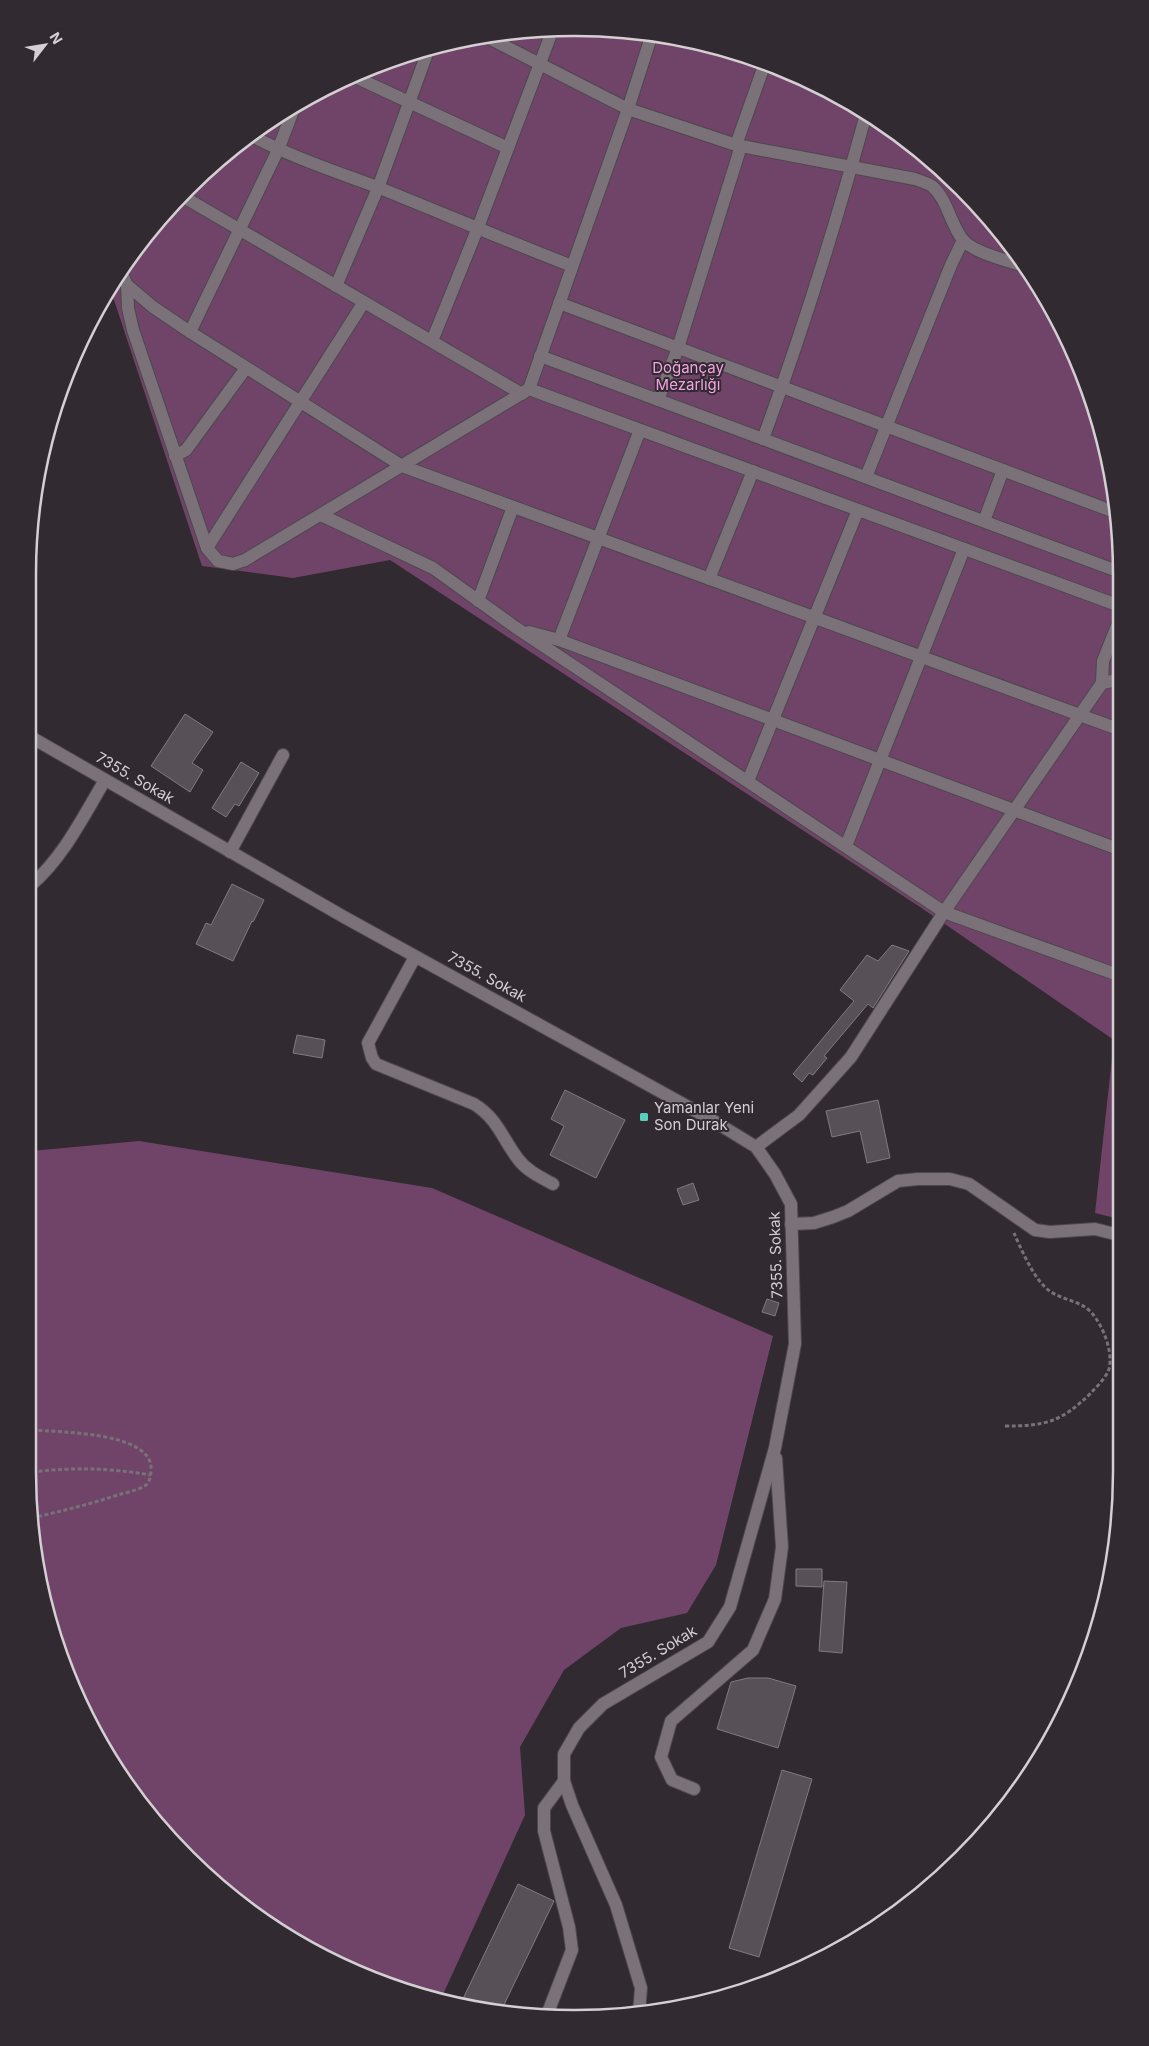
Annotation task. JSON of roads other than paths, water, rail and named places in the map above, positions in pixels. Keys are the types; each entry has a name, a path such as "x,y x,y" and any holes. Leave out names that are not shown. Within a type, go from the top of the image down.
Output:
{"street":[{"path":"432,341 477,230 550,37"},
{"path":"497,42 628,109 738,146 915,179 931,186 942,198 963,240 988,254 1013,263"},
{"path":"124,279 127,285 128,308 133,330 207,548 218,561 233,564 246,560 525,392 540,356 628,109 650,42"},
{"path":"336,286 378,188 426,58"},
{"path":"658,400 678,348 763,70"},
{"path":"362,80 508,148"},
{"path":"190,332 238,229 278,150 291,117"},
{"path":"763,439 782,387 852,167 864,121"},
{"path":"258,139 278,150 572,266"},
{"path":"189,200 432,341 525,392 640,430 1113,604"},
{"path":"866,478 950,265 963,240"},
{"path":"127,285 153,307 190,332 402,466 1113,727"},
{"path":"207,548 364,302"},
{"path":"559,303 1109,510"},
{"path":"540,356 1113,569"},
{"path":"175,456 186,450 246,368"},
{"path":"559,640 640,430"},
{"path":"984,521 1003,470"},
{"path":"710,579 753,471"},
{"path":"478,601 513,506"},
{"path":"748,781 858,510"},
{"path":"321,515 433,568 515,627 944,912 1113,973"},
{"path":"846,846 964,549"},
{"path":"515,627 559,640 1113,847"},
{"path":"756,1147 799,1115 851,1057 944,912 1102,683 1104,660 1113,636"},
{"path":"1102,683 1113,681"},
{"name":"7355. Sokak","path":"36,740 416,957 712,1120 756,1147 776,1174 790,1204 795,1344 775,1448 730,1607 708,1642 603,1704 579,1728 564,1754 564,1781 572,1805 616,1905 640,1988 639,2006"},
{"path":"230,852 283,754"},
{"path":"36,881 43,875 69,840 105,780"},
{"path":"416,957 368,1043 372,1058 376,1064 474,1104 486,1112 497,1123 519,1160 532,1173 554,1184"},
{"path":"791,1224 814,1222 832,1217 848,1211 898,1181 918,1178 950,1179 969,1184 1035,1230 1050,1232 1095,1229 1113,1234"},
{"path":"694,1789 672,1780 661,1757 664,1740 671,1722 753,1650 775,1599 782,1547 775,1448"},
{"path":"549,2009 572,1950 569,1927 544,1831 544,1808 564,1781"}],"place":[{"name":"Yamanlar Yeni Son Durak","path":"644,1117"}],"park label":[{"name":"Doğançay Mezarlığı","path":"688,376"}]}
